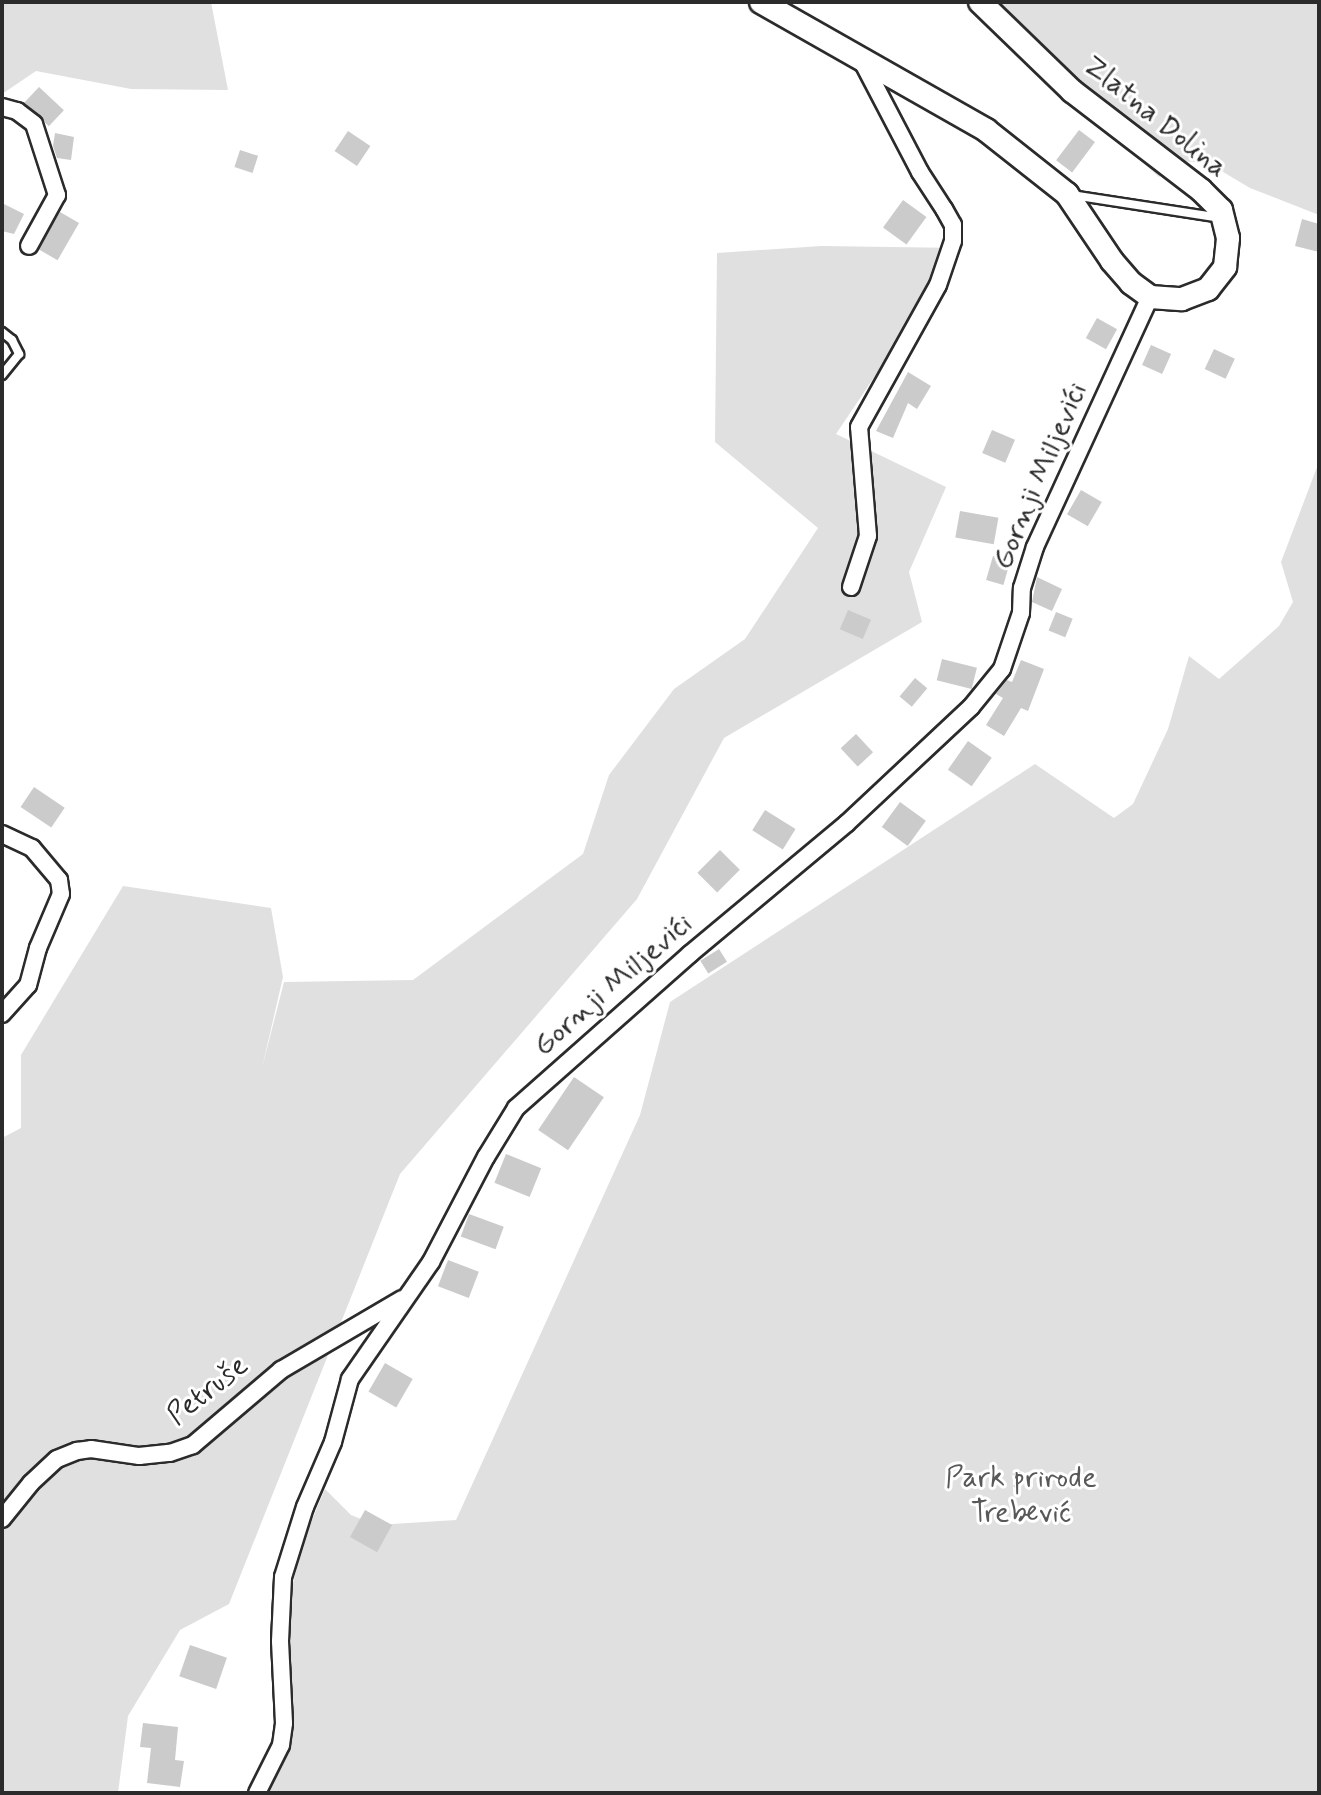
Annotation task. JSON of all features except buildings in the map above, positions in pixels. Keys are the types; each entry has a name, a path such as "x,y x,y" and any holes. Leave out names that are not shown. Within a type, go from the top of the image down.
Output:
{"main road":[{"path":"761,2 863,63 986,130 1039,175 1067,194 1112,261 1131,283 1150,297"},
{"name":"Zlatna Dolina","path":"980,2 1072,91 1201,190 1225,219 1228,249 1225,267 1216,281 1208,289 1182,299 1150,297"}],"street":[{"path":"851,587 868,536 859,427 938,285 953,241 953,225 920,172 863,63"},
{"path":"2,107 17,111 34,124 57,195 29,246"},
{"name":"Gornji Miljevići","path":"257,1793 281,1745 284,1723 280,1641 283,1577 305,1507 333,1442 350,1379 431,1262 486,1157 516,1108 690,954 846,824 971,707 1002,669 1021,613 1022,588 1035,547 1150,297"},
{"path":"2,834 32,848 59,880 61,894 38,948 28,985 2,1014"},
{"name":"Petruše","path":"2,1519 57,1459 77,1451 91,1449 139,1456 170,1453 193,1445 281,1370 407,1297"}],"lane":[{"path":"1067,194 1225,219"},
{"path":"2,332 12,340 19,354 2,375"}],"green space":[{"path":"2,2 211,2 228,90 131,89 36,71 2,94"},
{"path":"965,2 1319,2 1319,215 1250,188 1208,163 1178,161 1159,177"},
{"path":"821,246 961,248 836,434 946,487 909,572 922,622 724,738 637,899 400,1174 229,1604 180,1630 128,1716 118,1793 2,1793 2,1138 21,1128 21,1055 123,886 271,908 283,977 262,1068 284,982 413,980 583,854 609,775 674,689 745,639 818,528 715,442 717,253"},
{"name":"Park prirode Trebević","path":"1319,462 1319,1793 268,1793 293,1736 289,1600 303,1541 325,1489 351,1515 376,1525 456,1520 640,1115 670,1002 1035,764 1114,818 1133,804 1168,729 1189,656 1219,679 1279,626 1293,602 1281,562"}]}
